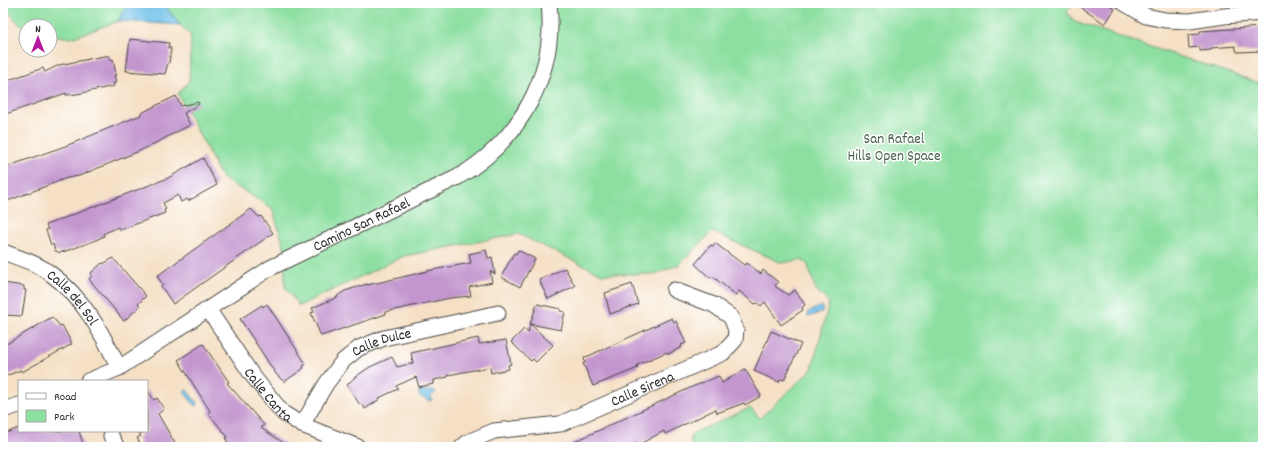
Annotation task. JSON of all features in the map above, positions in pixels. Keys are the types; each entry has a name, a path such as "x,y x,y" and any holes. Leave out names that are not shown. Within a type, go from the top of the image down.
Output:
{"street":[{"name":"Camino San Rafael","path":"90,380 119,368 270,268 458,177 486,158 502,144 517,124 535,93 547,57 551,21 549,3"},
{"path":"1124,3 1146,16 1165,20 1190,21 1224,16 1263,13"},
{"name":"Calle del Sol","path":"3,252 32,263 51,274 74,296 98,325 119,368"},
{"name":"Calle Sirena","path":"462,447 468,442 494,431 560,424 722,353 735,340 736,330 731,317 714,305 674,290"},
{"name":"Calle Canta","path":"208,309 252,375 283,413 302,425 358,447"},
{"name":"Calle Dulce","path":"302,425 330,378 343,361 359,348 384,338 498,313"},
{"path":"3,410 18,405"}],"green space":[{"path":"3,3 131,3 123,11 119,21 71,38 58,36 58,18 18,18 18,22 3,6"},
{"name":"San Rafael Hills Open Space","path":"163,3 1073,3 1067,12 1075,22 1263,84 1263,447 691,447 691,434 750,408 760,418 812,369 829,303 816,290 807,263 800,260 782,263 712,232 680,264 655,274 602,274 518,234 404,256 299,306 285,287 284,246 272,208 222,178 178,94 189,81 191,36 180,25"}],"water":[{"path":"129,3 163,3 180,25 119,21 123,11"},
{"path":"822,306 823,309 821,313 808,317 808,312"},
{"path":"186,389 198,404 196,407 184,392"},
{"path":"424,390 425,392 431,390 435,391 436,393 431,395 432,400 430,401 419,396 419,391"}],"building":[{"path":"1074,3 1107,3 1115,9 1105,24"},
{"path":"1263,27 1263,51 1237,52 1235,46 1211,48 1211,50 1200,51 1200,47 1189,48 1188,35 1200,34 1200,31"},
{"path":"130,39 169,43 168,48 171,48 169,63 165,74 126,71"},
{"path":"110,56 110,60 113,59 116,75 114,75 116,83 113,83 114,86 77,94 66,95 66,93 3,115 3,82 43,68 45,72 59,65"},
{"path":"176,96 181,106 198,102 199,104 184,113 190,125 144,149 79,176 67,178 10,200 3,201 3,168 68,145 141,115 140,114"},
{"path":"203,158 217,185 188,201 187,199 181,202 178,195 163,203 166,209 164,210 165,213 120,230 118,227 103,234 104,236 94,241 59,253 55,251 53,244 51,245 46,230 48,229 46,225 168,178"},
{"path":"251,209 259,217 261,216 273,233 173,304 161,286 163,285 157,276"},
{"path":"715,243 744,265 747,263 761,274 763,270 778,282 775,286 788,295 795,290 805,305 802,308 803,310 781,325 765,302 761,306 757,303 755,304 739,291 736,295 712,276 710,278 695,264 711,245 713,246"},
{"path":"486,250 488,258 492,257 495,274 490,271 492,282 469,287 471,296 450,298 385,312 386,314 321,336 311,313 314,312 312,308 338,297 337,296 345,291 367,284 471,263 469,254"},
{"path":"518,250 535,259 520,287 501,277 514,253 516,254"},
{"path":"113,258 146,296 138,304 140,306 124,321 89,279 92,276 92,272 102,263 103,264"},
{"path":"565,268 575,286 548,299 539,280"},
{"path":"3,283 24,286 24,290 26,290 22,316 3,315"},
{"path":"632,284 638,304 610,314 605,293"},
{"path":"267,304 306,364 303,366 304,368 284,382 276,374 240,319 262,305 263,307"},
{"path":"537,304 561,309 560,311 565,312 561,330 530,324"},
{"path":"52,317 60,326 62,325 72,344 22,372 21,370 3,377 3,346"},
{"path":"672,318 674,322 676,321 686,343 681,345 682,347 668,354 667,352 637,365 638,368 593,386 583,363 585,363 584,358"},
{"path":"530,324 553,345 536,362 533,359 531,361 511,342 524,329 528,333"},
{"path":"771,331 801,344 784,380 780,379 779,382 754,371"},
{"path":"478,338 479,344 506,340 511,364 508,365 509,369 491,373 490,367 448,375 448,377 434,380 434,384 419,387 416,377 396,386 398,389 379,398 380,399 365,409 362,404 360,405 347,385 355,377 370,367 392,357 397,367 413,363 411,353"},
{"path":"203,344 229,382 227,383 264,425 261,428 290,447 233,447 226,440 227,436 208,413 210,411 178,360"},
{"path":"745,369 761,396 745,405 744,403 717,413 716,409 665,434 664,431 638,445 637,443 629,447 563,447 692,387 719,376 722,383"},
{"path":"148,391 154,400 157,398 164,409 158,414 177,447 142,447 137,438 141,436 139,434 148,432"},
{"path":"18,428 18,432 79,432 84,447 3,447 3,434"}]}
